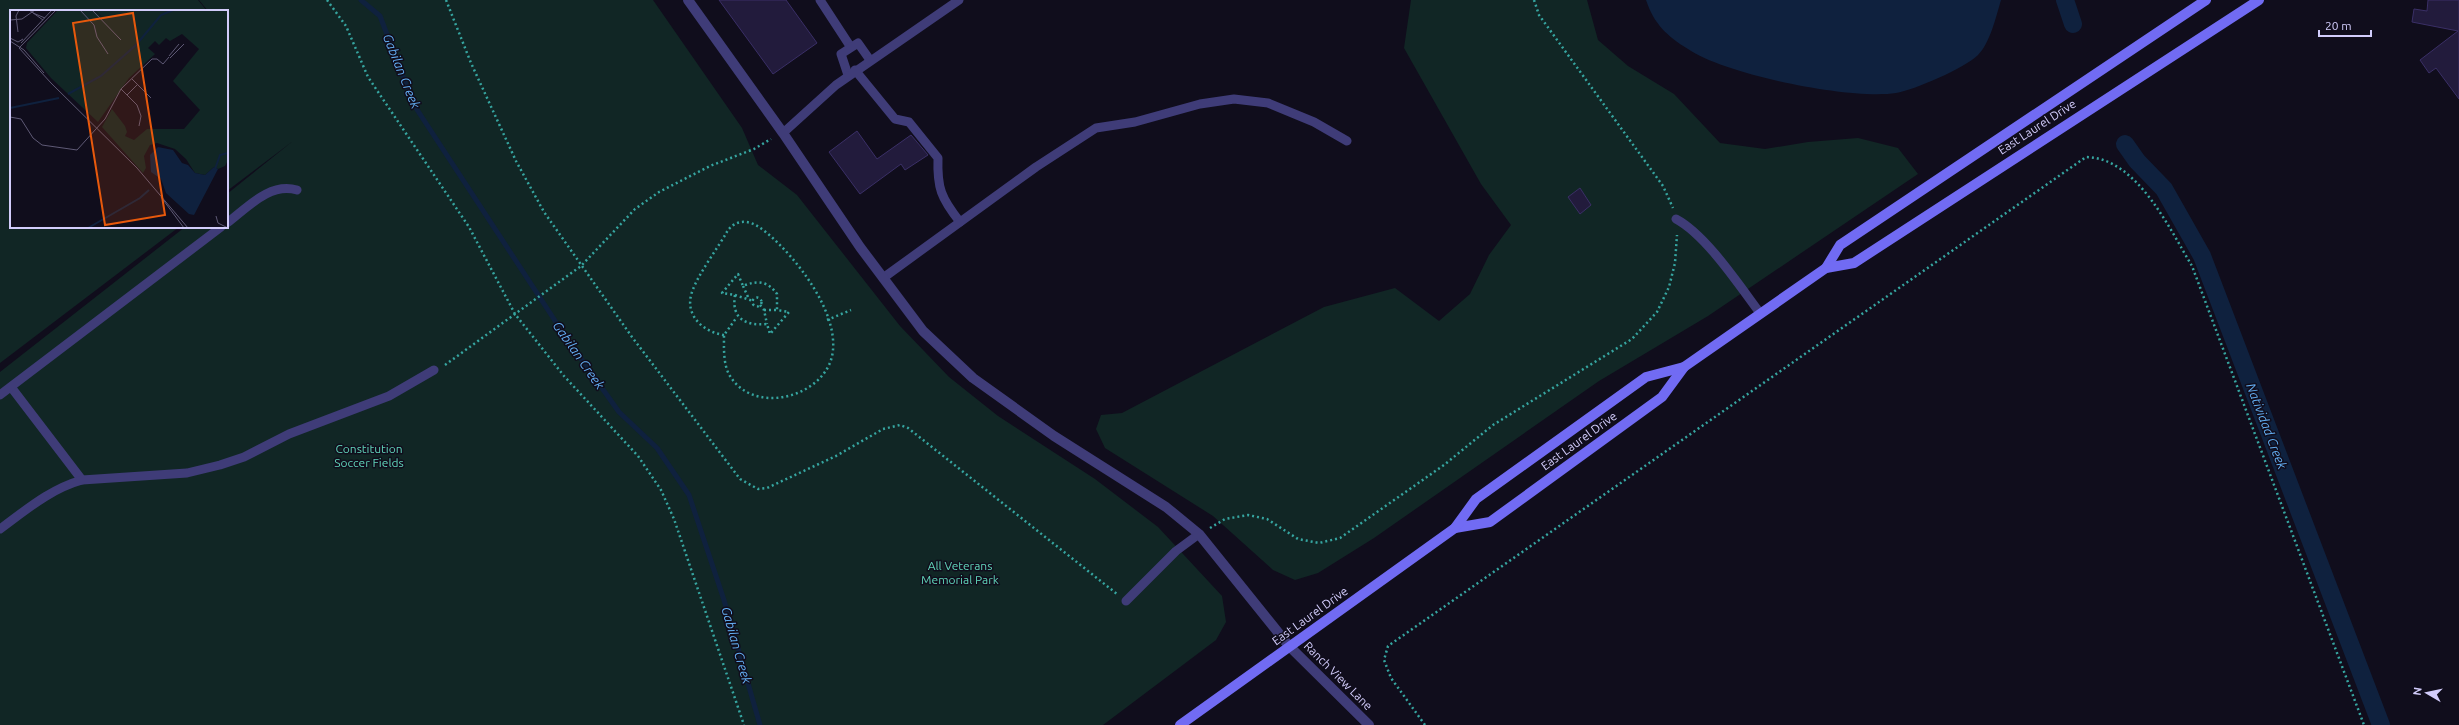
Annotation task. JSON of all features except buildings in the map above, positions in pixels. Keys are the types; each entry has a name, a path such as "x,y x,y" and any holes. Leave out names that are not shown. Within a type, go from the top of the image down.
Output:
{"main road":[{"name":"East Laurel Drive","path":"1180,725 1456,528 1476,498 1646,378 1684,367 1826,268 1840,245 2206,0"},
{"name":"East Laurel Drive","path":"1826,268 1854,263 2259,0"},
{"name":"East Laurel Drive","path":"1456,528 1490,522 1662,397 1684,367"}],"street":[{"name":"Ranch View Lane","path":"688,0 783,133 883,278 923,331 973,378 1054,436 1166,507 1199,534 1289,646 1369,725"}],"lane":[{"path":"820,0 850,46"},
{"path":"783,133 811,105 852,73 958,0"},
{"path":"870,60 858,43 850,46 841,54 852,73 895,119 909,122 938,158 937,180 943,201 960,222"},
{"path":"883,278 1036,167 1096,128 1135,122 1200,104 1234,99 1268,103 1314,122 1347,141"},
{"path":"228,222 273,189 283,187 297,190"},
{"path":"1676,219 1687,225 1732,275 1760,314"},
{"path":"0,395 221,228"},
{"path":"0,529 51,491 82,480 187,473 220,465 244,457 289,434 389,396 434,370"},
{"path":"11,387 82,480"},
{"path":"1126,601 1176,551 1199,534"}],"path":[{"path":"327,0 346,26 368,77 469,227 515,314 564,376 638,456 661,490 677,526 744,725"},
{"path":"446,0 471,63 516,161 544,212 632,337 740,479 758,489 767,488 836,456 883,429 900,425 908,428 1126,601"},
{"path":"1199,534 1225,519 1248,515 1267,519 1298,539 1319,543 1340,538 1444,465 1493,425 1632,339 1657,312 1670,286 1677,239 1676,219 1663,186 1539,15 1534,0"},
{"path":"434,370 446,364 531,302 556,286 581,266 634,209 659,192 710,166 754,150 783,133"},
{"path":"1425,725 1391,678 1384,660 1388,646 2086,157 2100,157 2124,171 2155,204 2192,266 2364,725"},
{"path":"724,335 706,331 699,324 694,316 690,299 692,291 732,225 741,222 754,223 795,260 820,298 833,346 828,366 814,384 791,396 754,395 737,385 729,376 726,365 724,335 737,317"},
{"path":"748,298 738,274 722,293 748,298 752,301 754,306 760,305"},
{"path":"743,286 757,282 768,285 777,294 778,310"},
{"path":"735,296 734,304 737,317 744,322 753,325 767,324"},
{"path":"752,301 755,298 759,299 760,305 764,310 770,334 789,312 764,310"},
{"path":"827,320 851,310"}],"green space":[{"path":"0,0 198,0 206,10 10,10 10,228 178,228 0,363"},
{"path":"199,0 653,0 742,128 758,165 797,195 900,326 949,377 998,416 1095,479 1158,527 1222,596 1226,622 1216,640 1103,725 0,725 0,372 184,228 228,228 228,193 293,141 228,190 228,10 207,10"},
{"path":"1411,0 1587,0 1598,40 1628,66 1674,94 1720,143 1765,149 1808,142 1858,138 1898,148 1918,174 1708,316 1599,381 1374,538 1318,573 1295,580 1273,570 1213,516 1105,448 1096,429 1101,415 1122,413 1324,307 1395,288 1439,321 1470,294 1489,255 1511,225 1481,184 1404,48"}],"water":[{"path":"1646,0 2001,0 1986,44 1978,55 1951,72 1915,88 1896,93 1875,94 1849,93 1789,83 1730,68 1706,59 1688,49 1662,29 1653,16"}],"waterway":[{"name":"Gabilan Creek","path":"361,0 380,16 414,105 567,339 619,412 657,448 689,495 724,600 760,725"},
{"name":"Natividad Creek","path":"2065,0 2073,24"},
{"name":"Natividad Creek","path":"2125,144 2137,161 2164,189 2202,256 2381,725"}],"park label":[{"name":"Constitution Soccer Fields","path":"369,456"},
{"name":"All Veterans Memorial Park","path":"960,573"}]}
